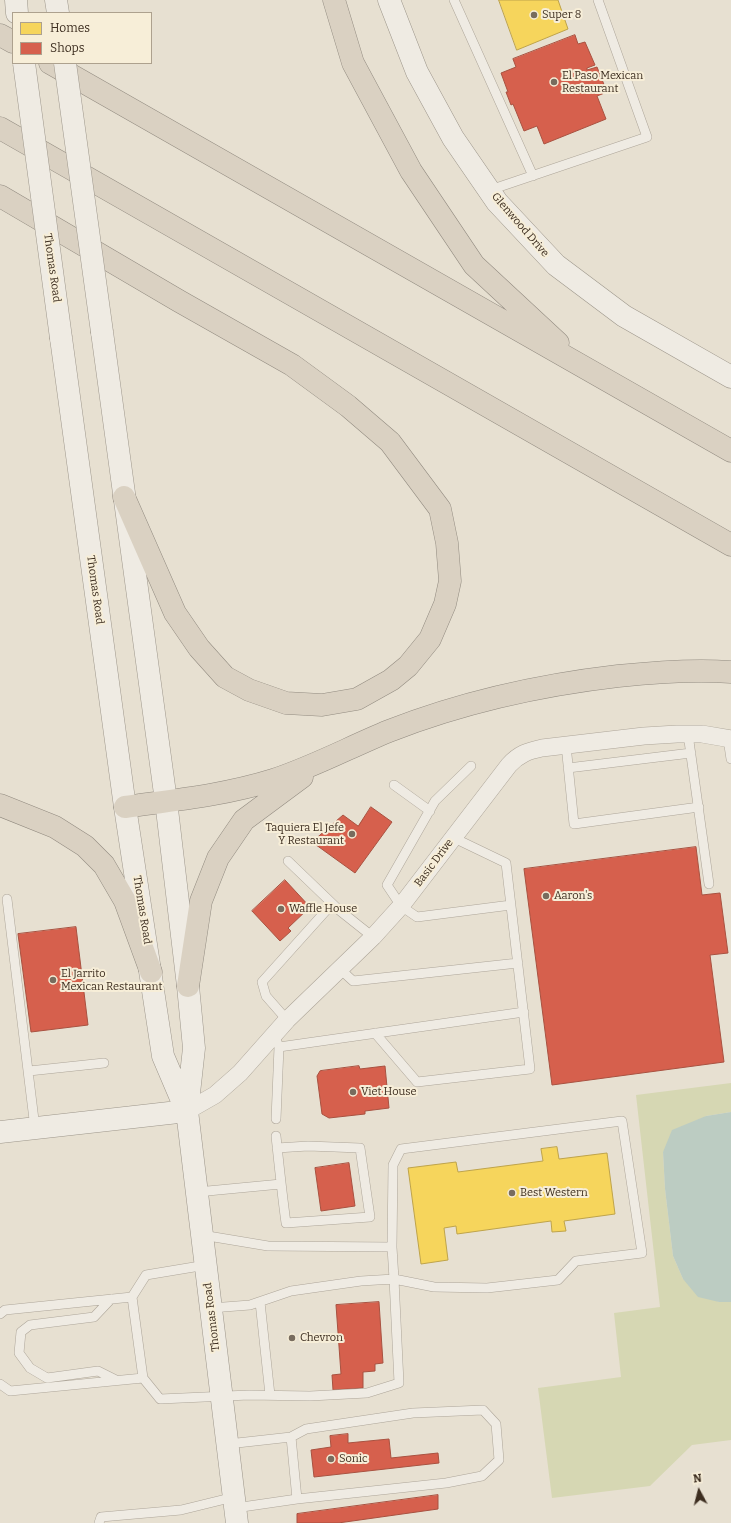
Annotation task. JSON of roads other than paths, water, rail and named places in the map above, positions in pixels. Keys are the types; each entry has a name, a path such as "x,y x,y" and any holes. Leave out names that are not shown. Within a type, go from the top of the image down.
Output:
{"highway":[{"path":"334,0 353,64 411,171 474,265 587,369"},
{"path":"0,35 12,41"},
{"path":"52,64 731,451"},
{"path":"0,128 731,545"},
{"path":"0,196 179,301 292,365 348,406 390,442 440,509 447,543 450,581 445,604 430,640 408,666 391,680 357,699 322,705 286,703 249,690 225,677 199,648 176,613 124,497"},
{"path":"125,807 228,792 274,779 324,760 389,732 456,707 510,694 583,680 638,674 691,670 731,672"},
{"path":"188,986 201,901 218,858 244,820 324,760"},
{"path":"0,805 55,827 85,846 104,865 126,901 151,972"}],"main road":[{"path":"16,0 17,12"},
{"path":"56,0 58,12"},
{"name":"Glenwood Drive","path":"390,0 417,72 453,138 497,202 556,266 624,316 731,377"},
{"name":"Thomas Road","path":"24,64 125,807 163,1056 187,1111"},
{"name":"Thomas Road","path":"65,64 166,801 188,986 194,1048 187,1111 235,1509"},
{"path":"0,1132 187,1111"}],"street":[{"name":"Basic Drive","path":"187,1111 215,1095 276,1040 287,1020 373,937 401,906 517,756 529,750 644,736 702,734 730,739"}],"lane":[{"path":"454,0 533,176"},
{"path":"490,190 647,137 598,0"},
{"path":"688,734 709,884"},
{"path":"730,739 731,759"},
{"path":"566,745 574,824 698,807"},
{"path":"568,768 691,753"},
{"path":"471,766 435,801 387,885 401,906 417,917 511,905"},
{"path":"394,785 430,811"},
{"path":"375,1033 417,1082 530,1068 506,863 454,838"},
{"path":"288,861 332,904 373,937"},
{"path":"7,899 35,1128"},
{"path":"287,1020 266,996 262,982 332,904"},
{"path":"340,969 354,981 518,963"},
{"path":"276,1119 276,1040 375,1033 524,1012"},
{"path":"29,1071 104,1063"},
{"path":"206,1265 146,1275 132,1297 143,1378 160,1399 270,1395 310,1396 367,1393 399,1383 394,1279 392,1247 393,1165 400,1149 622,1121 642,1253 576,1261 558,1280 487,1288 434,1286 394,1279 361,1281 291,1291 250,1305 211,1308"},
{"path":"276,1136 277,1148 281,1184 286,1223 370,1217 360,1148 308,1146 277,1148"},
{"path":"197,1192 281,1184"},
{"path":"202,1235 268,1246 392,1247"},
{"path":"0,1314 5,1310 132,1297"},
{"path":"111,1299 94,1317 30,1325 21,1332 19,1353 30,1368 47,1378 98,1371 116,1380"},
{"path":"260,1302 270,1395"},
{"path":"0,1384 10,1391 143,1378"},
{"path":"99,1523 101,1517 181,1510 235,1509 297,1499 446,1483 482,1476 499,1460 496,1424 483,1410 413,1413 306,1429 290,1437 228,1444"},
{"path":"290,1437 297,1499"}],"place":[{"name":"Super 8","path":"534,15"},
{"name":"El Paso Mexican Restaurant","path":"554,82"},
{"name":"Taquiera El Jefe Y Restaurant","path":"352,834"},
{"name":"Aaron's","path":"546,896"},
{"name":"Waffle House","path":"281,909"},
{"name":"El Jarrito Mexican Restaurant","path":"53,980"},
{"name":"Viet House","path":"353,1092"},
{"name":"Best Western","path":"512,1193"},
{"name":"Chevron","path":"292,1338"},
{"name":"Sonic","path":"331,1459"}]}
